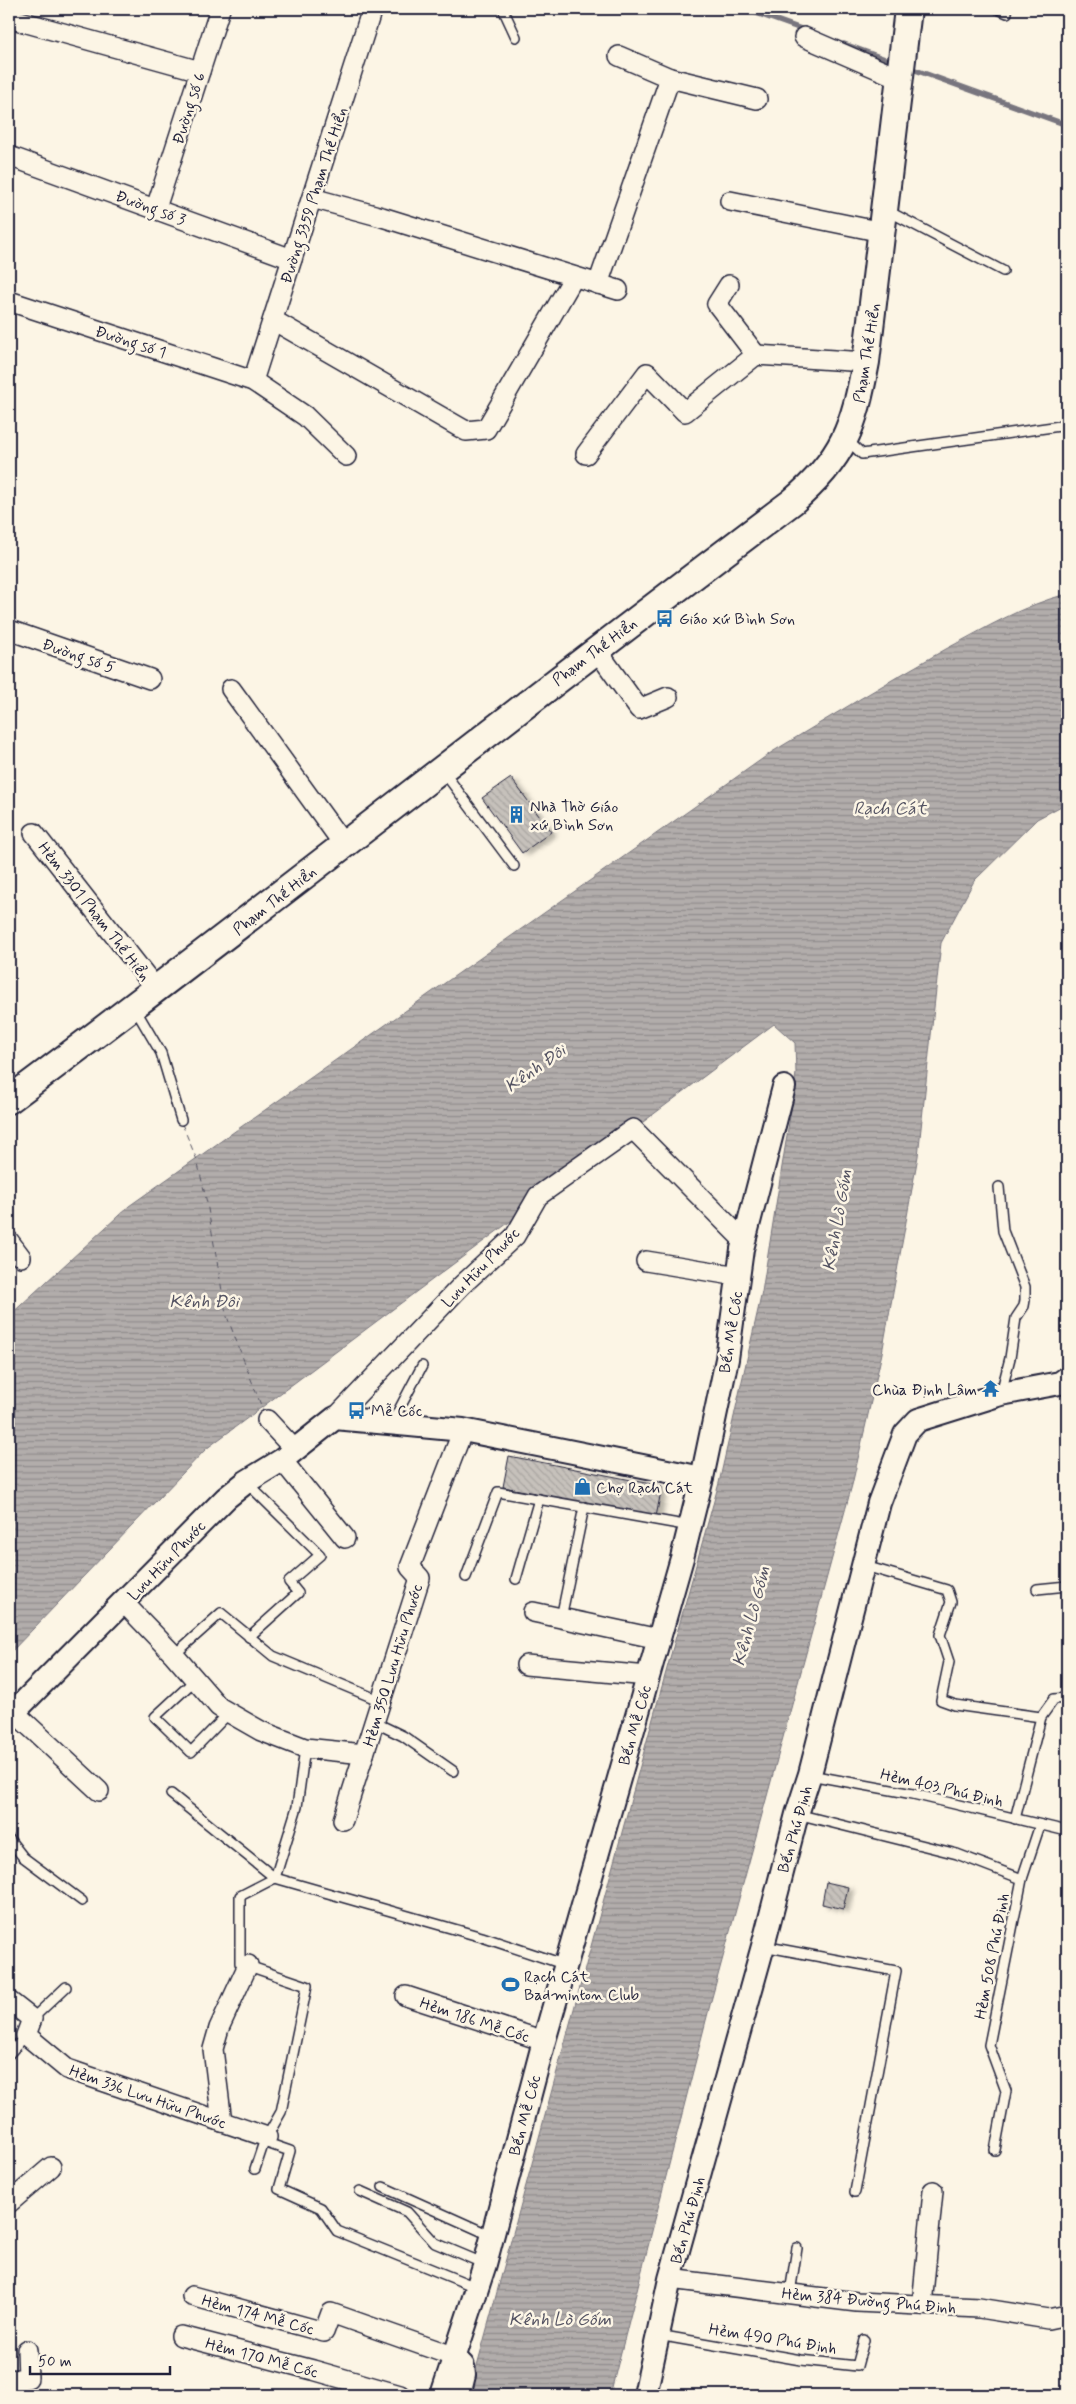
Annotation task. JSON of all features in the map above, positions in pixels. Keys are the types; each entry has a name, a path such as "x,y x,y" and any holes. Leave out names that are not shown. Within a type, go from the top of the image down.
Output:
{"main road":[{"name":"Phạm Thế Hiển","path":"9,1100 134,1007 596,649 792,502 831,463 846,439 858,407 866,362 901,77 904,48 903,11"}],"street":[{"name":"Đường số 6","path":"156,208 220,9"},
{"name":"Đường 3359 Phạm Thế Hiển","path":"253,381 372,9"},
{"path":"9,18 200,71"},
{"path":"804,37 901,77"},
{"path":"619,56 670,78 758,99"},
{"path":"598,284 670,78"},
{"name":"Đường số 3","path":"9,156 292,258"},
{"path":"312,198 382,217 618,290"},
{"path":"730,201 884,221"},
{"path":"273,320 466,431 486,429 574,277"},
{"path":"729,285 717,304 756,355"},
{"name":"Đường số 1","path":"9,301 253,381 305,416 346,456"},
{"path":"586,454 647,373 686,412 756,355 866,362"},
{"name":"Đường số 5","path":"9,630 150,679"},
{"path":"596,649 639,709 668,697"},
{"path":"231,689 344,845"},
{"name":"Hẻm 3301 Phạm Thế Hiển","path":"34,833 156,990"},
{"name":"Bến Mễ Cốc","path":"442,2395 453,2356 478,2288 493,2236 544,2041 690,1526 727,1359 744,1241 784,1087"},
{"name":"Lưu Hữu Phước","path":"11,1715 226,1498 246,1482 288,1455 335,1418 462,1286 515,1236 538,1196 633,1129 744,1241"},
{"path":"9,1241 21,1257"},
{"path":"646,1261 738,1276"},
{"name":"Bến Phú Định","path":"645,2395 670,2279 763,1946 797,1814 810,1774 879,1503 905,1434 918,1420 1001,1394 1060,1383 1067,1378"},
{"path":"335,1418 463,1430 702,1478"},
{"path":"267,1420 288,1455 345,1538"},
{"name":"Hẻm 350 Lưu Hữu Phước","path":"343,1820 420,1578 410,1567 463,1430"},
{"path":"124,1603 174,1655 219,1707 261,1731 306,1748 364,1754"},
{"path":"533,1612 659,1639"},
{"path":"526,1665 648,1676"},
{"path":"11,1715 99,1791"},
{"path":"222,2122 213,2049 219,2028 248,1965"},
{"name":"Hẻm 186 Mễ Cốc","path":"406,1996 544,2041"},
{"name":"Hẻm 336 Lưu Hữu Phước","path":"9,2000 29,2027 67,2069 222,2122 265,2140"},
{"path":"9,2203 51,2166"},
{"path":"922,2305 933,2191"},
{"name":"Hẻm 384 Đường Phú Định","path":"670,2279 857,2302 979,2308 1048,2319 1067,2315"},
{"name":"Hẻm 174 Mễ Cốc","path":"192,2296 324,2332 331,2313 453,2356"},
{"name":"Hẻm 170 Mễ Cốc","path":"182,2336 400,2395"},
{"path":"9,2380 28,2378 26,2350"},
{"path":"453,2356 463,2366 464,2375 459,2395"}],"lane":[{"path":"503,9 516,37"},
{"path":"998,9 1006,13"},
{"path":"884,221 1003,271"},
{"path":"846,439 862,454 1067,425"},
{"path":"441,769 514,866"},
{"path":"134,1007 161,1053 181,1120"},
{"path":"998,1186 1003,1231 1025,1287 1024,1306 1016,1318 1001,1394"},
{"path":"392,1424 422,1366"},
{"path":"246,1482 320,1555 289,1582 298,1593 249,1636"},
{"path":"466,1577 498,1492 690,1526"},
{"path":"516,1579 539,1499"},
{"path":"561,1618 584,1508"},
{"path":"864,1565 921,1581 947,1590 950,1594 950,1602 940,1635 950,1662 941,1700 956,1705 1041,1717"},
{"path":"1037,1589 1067,1586"},
{"path":"174,1655 221,1613 273,1656 381,1701"},
{"path":"195,1680 155,1717 191,1752 229,1713"},
{"path":"1015,1819 1041,1717 1054,1699 1067,1698"},
{"path":"374,1722 403,1736 453,1771"},
{"path":"255,2169 265,2140 281,2112 307,1986 240,1962 240,1896 275,1878 297,1807 306,1748"},
{"name":"Hẻm 403 Phú Định","path":"810,1774 913,1794 1067,1831"},
{"path":"171,1794 275,1878 482,1937 566,1966"},
{"name":"Hẻm 508 Phú Định","path":"797,1814 957,1854 1022,1879 989,2045 1006,2092 995,2150"},
{"path":"1022,1879 1040,1825"},
{"path":"9,1838 23,1857 82,1901"},
{"path":"763,1946 896,1971 855,2192"},
{"path":"9,2054 29,2027 66,1987"},
{"path":"265,2140 290,2151 279,2189 321,2208 337,2231 478,2288"},
{"path":"383,2187 493,2236"},
{"path":"360,2191 407,2212 435,2243 485,2264"},
{"path":"790,2293 797,2248"},
{"name":"Hẻm 490 Phú Định","path":"658,2335 801,2360 857,2366 864,2340"}],"water":[{"path":"1067,594 1067,803 1037,819 974,881 941,943 918,1156 882,1353 852,1485 711,2001 610,2395 469,2395 719,1483 762,1292 796,1073 795,1043 774,1024 206,1449 9,1654 9,1316 129,1206 772,752 946,649 1035,604"}],"building":[{"name":"Nhà Thờ Giáo xứ Bình Sơn","path":"511,778 551,832 522,853 482,798"},
{"name":"Chợ Rạch Cát","path":"509,1456 662,1486 656,1517 503,1487"},
{"path":"826,1882 848,1887 843,1909 822,1904"}],"waterway":[{"path":"745,9 807,31"},
{"path":"844,44 896,63"},
{"path":"907,67 1067,125"}],"ferry route":[{"path":"182,1124 197,1160 207,1203 226,1314 264,1413"}],"place":[{"name":"Giáo xứ Bình Sơn","path":"665,618"},
{"name":"Nhà Thờ Giáo xứ Bình Sơn","path":"516,815"},
{"name":"Chùa Định Lâm","path":"991,1389"},
{"name":"Mễ Cốc","path":"357,1410"},
{"name":"Chợ Rạch Cát","path":"582,1487"},
{"name":"Rạch Cát Badminton Club","path":"510,1985"}],"water label":[{"name":"Rạch Cát","path":"890,808"},
{"name":"Kênh Đôi","path":"535,1068"},
{"name":"Kênh Lò Gốm","path":"837,1220"},
{"name":"Kênh Đôi","path":"204,1301"},
{"name":"Kênh Lò Gốm","path":"751,1616"},
{"name":"Kênh Lò Gốm","path":"560,2319"}]}
